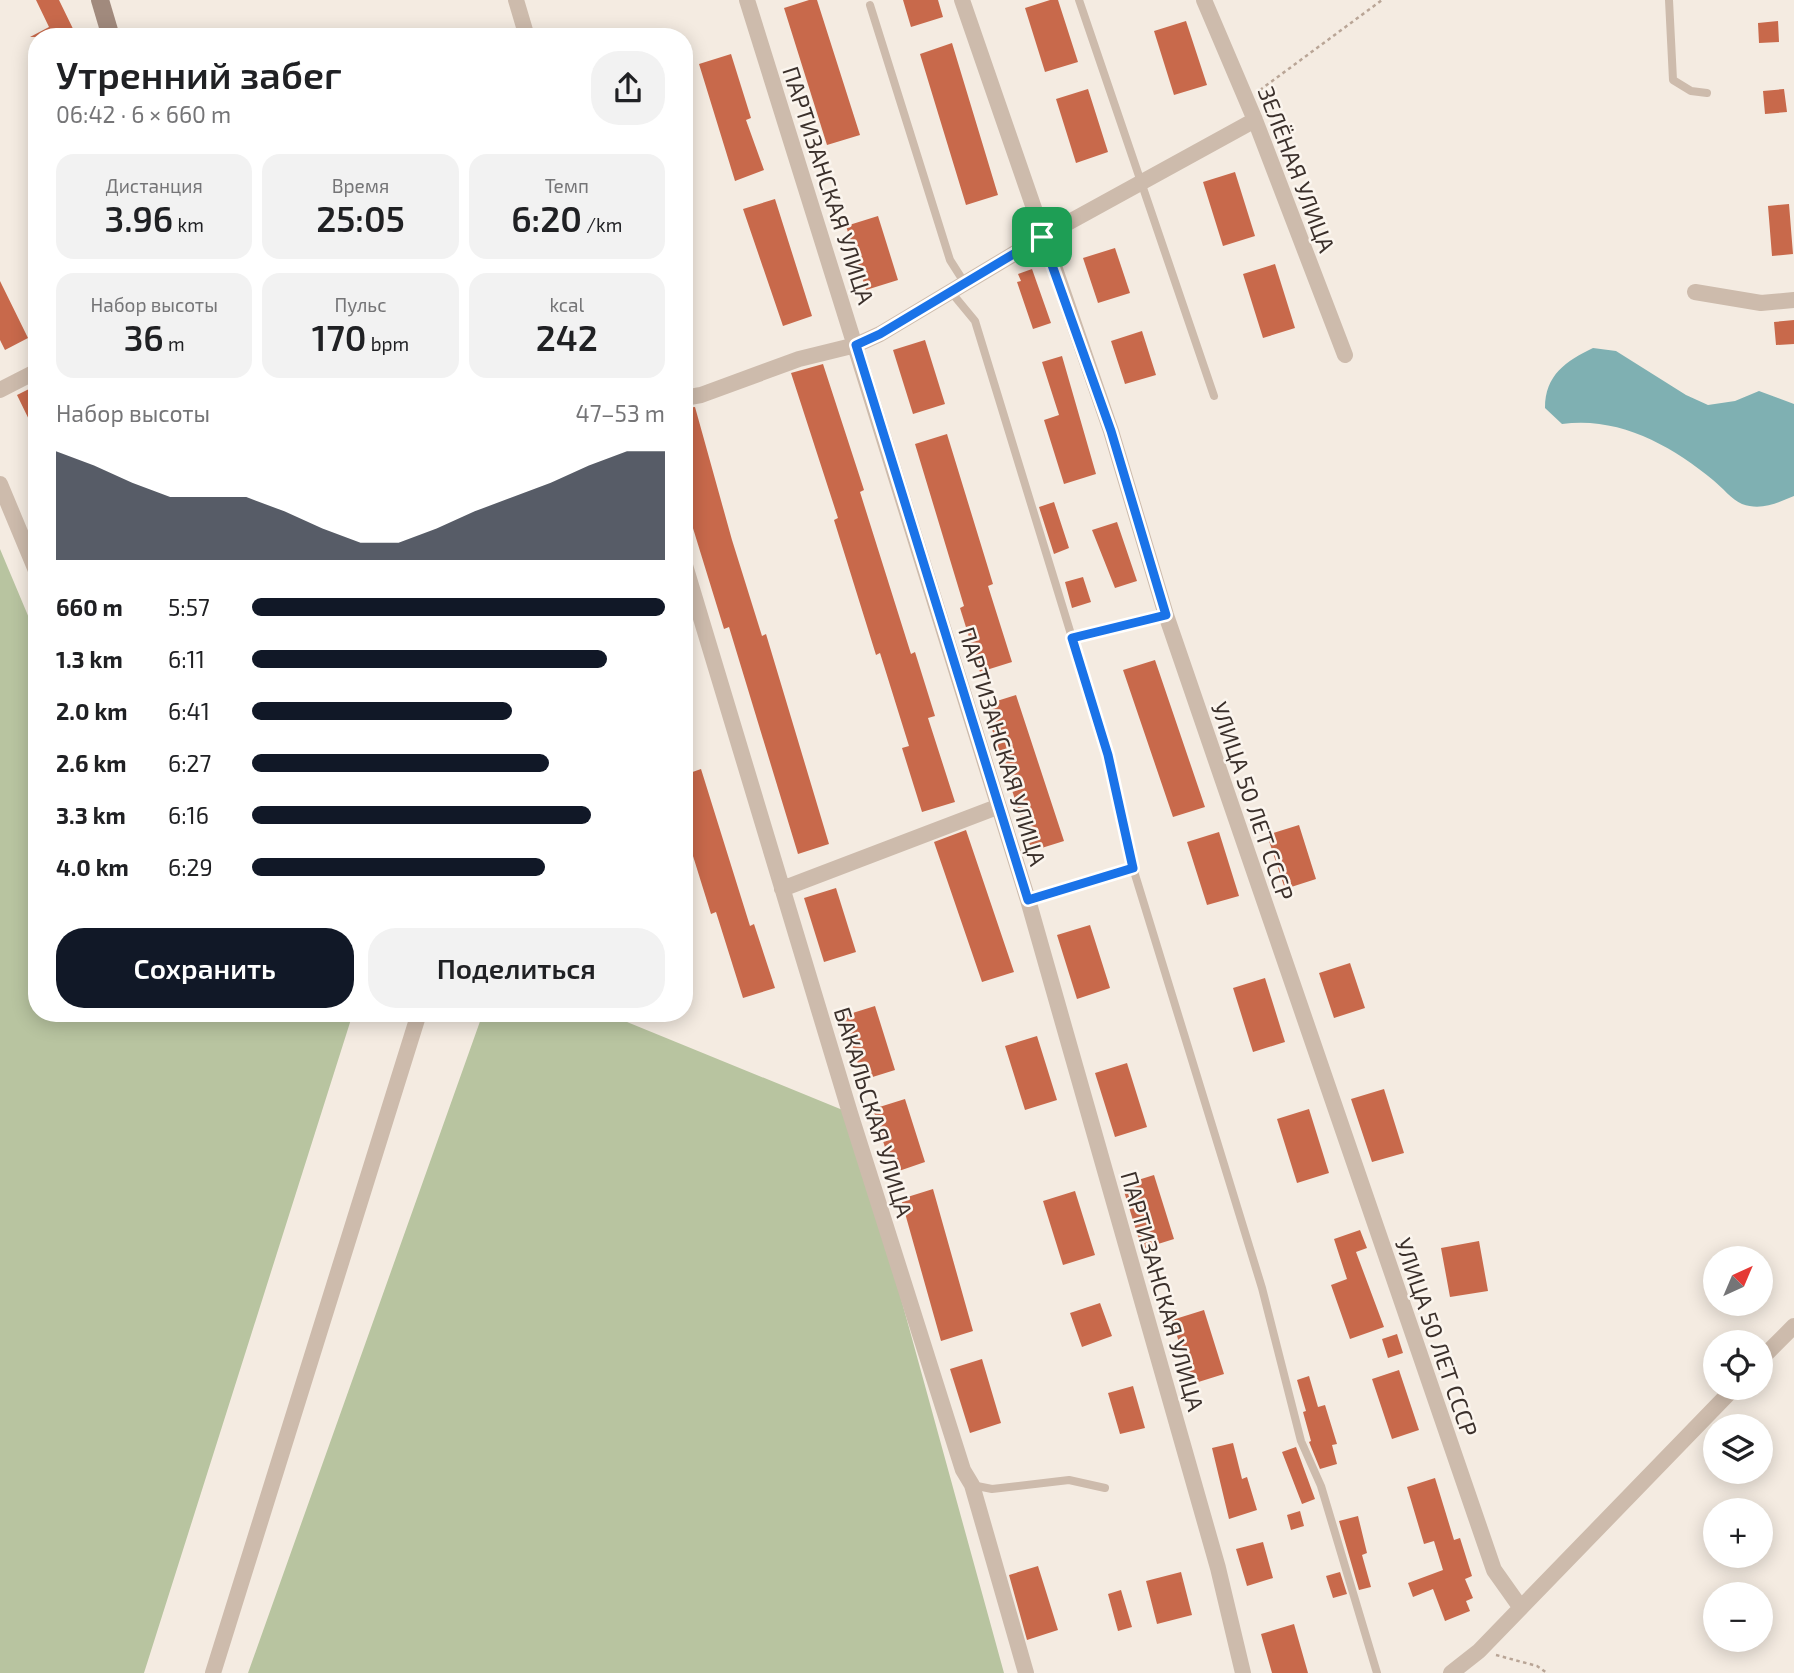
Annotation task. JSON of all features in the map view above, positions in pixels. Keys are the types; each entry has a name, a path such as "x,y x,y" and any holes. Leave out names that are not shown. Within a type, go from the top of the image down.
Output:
{"street":[{"path":"100,0 108,28"},
{"path":"516,0 524,28"},
{"name":"ПАРТИЗАНСКАЯ УЛИЦА","path":"747,0 1028,900 1218,1568 1243,1673"},
{"name":"УЛИЦА 50 ЛЕТ СССР","path":"962,0 1111,431 1166,615 1494,1570 1521,1608"},
{"name":"ЗЕЛЁНАЯ УЛИЦА","path":"1204,0 1255,120 1345,355"},
{"path":"693,396 799,359 856,345 880,334 1042,237 1255,120"},
{"path":"1695,292 1760,303 1794,300"},
{"path":"0,390 28,376"},
{"path":"0,484 28,551"},
{"name":"БАКАЛЬСКАЯ УЛИЦА","path":"693,592 858,1139 963,1470 972,1485 1026,1673"},
{"path":"782,889 997,807"},
{"path":"213,1673 415,1022"},
{"path":"1773,1347 1794,1326"},
{"path":"1451,1673 1479,1651 1722,1400"}],"lane":[{"path":"1079,0 1214,396"},
{"path":"1669,0 1673,80 1691,91 1707,93"},
{"path":"870,5 958,287 975,321 1108,755 1133,868 1262,1288 1301,1441 1321,1486 1377,1673"},
{"path":"1072,638 1166,615"},
{"path":"1028,900 1133,868"},
{"path":"972,1485 992,1489 1069,1480 1105,1488"}],"path":[{"path":"1247,101 1382,0"},
{"path":"1479,1651 1537,1666 1547,1673"}],"green space":[{"path":"0,549 28,616 28,1022 350,1022 144,1673 0,1673"},
{"path":"480,1022 627,1022 850,1113 1004,1673 248,1673"}],"water":[{"path":"1593,348 1616,351 1686,395 1708,405 1735,401 1759,391 1794,404 1794,496 1762,506 1742,504 1680,455 1643,436 1603,424 1562,424 1545,408 1549,387 1559,370"}],"building":[{"path":"36,0 59,0 73,28 47,28 49,27"},
{"path":"817,0 860,135 827,145 784,8"},
{"path":"903,0 938,0 943,17 911,27"},
{"path":"1058,0 1078,62 1045,72 1025,8"},
{"path":"1186,21 1207,85 1174,95 1154,31"},
{"path":"1778,21 1779,42 1759,43 1758,23"},
{"path":"952,43 998,195 966,205 920,54"},
{"path":"731,54 751,118 746,120 764,170 735,181 699,64"},
{"path":"1088,89 1108,152 1076,163 1056,99"},
{"path":"1784,89 1787,112 1765,114 1763,91"},
{"path":"1235,172 1255,236 1223,246 1203,182"},
{"path":"775,199 812,316 783,326 743,209"},
{"path":"1789,204 1793,254 1772,256 1768,206"},
{"path":"878,216 898,280 866,290 846,226"},
{"path":"1115,248 1130,293 1098,303 1083,258"},
{"path":"1275,264 1295,328 1263,338 1243,274"},
{"path":"1032,269 1051,323 1033,329 1017,282 1021,281 1018,274"},
{"path":"0,281 28,338 5,350 0,340"},
{"path":"1794,320 1794,344 1776,345 1774,322"},
{"path":"1142,331 1156,375 1125,384 1111,341"},
{"path":"925,340 945,404 913,414 893,350"},
{"path":"1062,356 1096,474 1064,484 1044,420 1059,415 1042,362"},
{"path":"823,364 864,490 860,492 911,654 915,652 935,716 928,718 955,802 922,812 902,748 909,746 880,653 876,655 834,520 838,518 791,373"},
{"path":"28,390 28,418 17,395"},
{"path":"693,407 762,636 766,634 829,844 798,854 729,627 724,629 693,528"},
{"path":"947,434 993,584 988,586 1012,662 980,672 960,608 964,606 915,444"},
{"path":"1054,502 1069,548 1054,554 1039,507"},
{"path":"1117,522 1137,581 1115,588 1092,530"},
{"path":"1083,577 1091,602 1072,608 1065,582"},
{"path":"1155,660 1205,807 1173,817 1123,670"},
{"path":"1016,695 1064,841 1032,851 984,705"},
{"path":"701,769 750,926 754,924 775,988 743,998 716,912 711,914 693,856 693,772"},
{"path":"1299,825 1316,879 1285,889 1267,835"},
{"path":"966,830 1014,972 982,982 934,842"},
{"path":"1219,832 1239,896 1207,905 1187,842"},
{"path":"836,888 856,952 824,962 804,898"},
{"path":"1090,925 1110,988 1077,999 1057,935"},
{"path":"1350,963 1365,1008 1334,1018 1319,973"},
{"path":"1265,978 1285,1042 1253,1052 1233,988"},
{"path":"875,1006 895,1070 863,1080 843,1016"},
{"path":"1037,1036 1057,1100 1025,1110 1005,1046"},
{"path":"1127,1063 1147,1127 1115,1137 1095,1073"},
{"path":"1384,1089 1404,1153 1372,1162 1351,1099"},
{"path":"905,1099 925,1162 893,1173 873,1109"},
{"path":"1309,1109 1329,1173 1297,1183 1277,1119"},
{"path":"1154,1175 1174,1239 1142,1249 1122,1185"},
{"path":"933,1189 973,1331 941,1341 901,1199"},
{"path":"1075,1191 1095,1255 1063,1265 1043,1201"},
{"path":"1360,1230 1367,1248 1356,1252 1384,1327 1350,1339 1331,1285 1347,1279 1334,1239"},
{"path":"1479,1241 1488,1291 1450,1297 1441,1248"},
{"path":"1100,1303 1112,1336 1082,1347 1070,1313"},
{"path":"1204,1310 1224,1374 1192,1384 1172,1320"},
{"path":"1397,1334 1403,1353 1388,1358 1382,1339"},
{"path":"982,1359 1001,1423 970,1433 950,1369"},
{"path":"1399,1370 1419,1430 1392,1439 1372,1379"},
{"path":"1309,1376 1318,1407 1325,1405 1337,1444 1332,1445 1337,1464 1320,1469 1309,1442 1311,1441 1303,1412 1306,1411 1297,1380"},
{"path":"1133,1386 1145,1428 1120,1434 1108,1393"},
{"path":"1233,1443 1242,1479 1247,1477 1257,1510 1229,1519 1212,1448"},
{"path":"1296,1447 1315,1499 1302,1504 1282,1452"},
{"path":"1435,1478 1454,1540 1460,1538 1472,1576 1465,1579 1473,1598 1466,1601 1470,1611 1445,1621 1433,1589 1413,1597 1408,1583 1443,1570 1434,1541 1424,1544 1407,1487"},
{"path":"1300,1511 1304,1526 1291,1530 1287,1515"},
{"path":"1358,1516 1367,1553 1362,1555 1371,1587 1359,1590 1339,1521"},
{"path":"1263,1542 1273,1578 1247,1586 1236,1549"},
{"path":"1038,1566 1058,1630 1027,1640 1009,1575"},
{"path":"1181,1572 1192,1615 1157,1624 1146,1581"},
{"path":"1340,1572 1347,1594 1333,1598 1326,1576"},
{"path":"1121,1590 1132,1627 1118,1631 1108,1594"},
{"path":"1294,1624 1308,1673 1272,1673 1261,1634"}],"route":[{"path":"1042,237 1111,431 1166,615 1072,638 1108,755 1133,868 1028,900 856,345 880,334 1042,237"}]}
